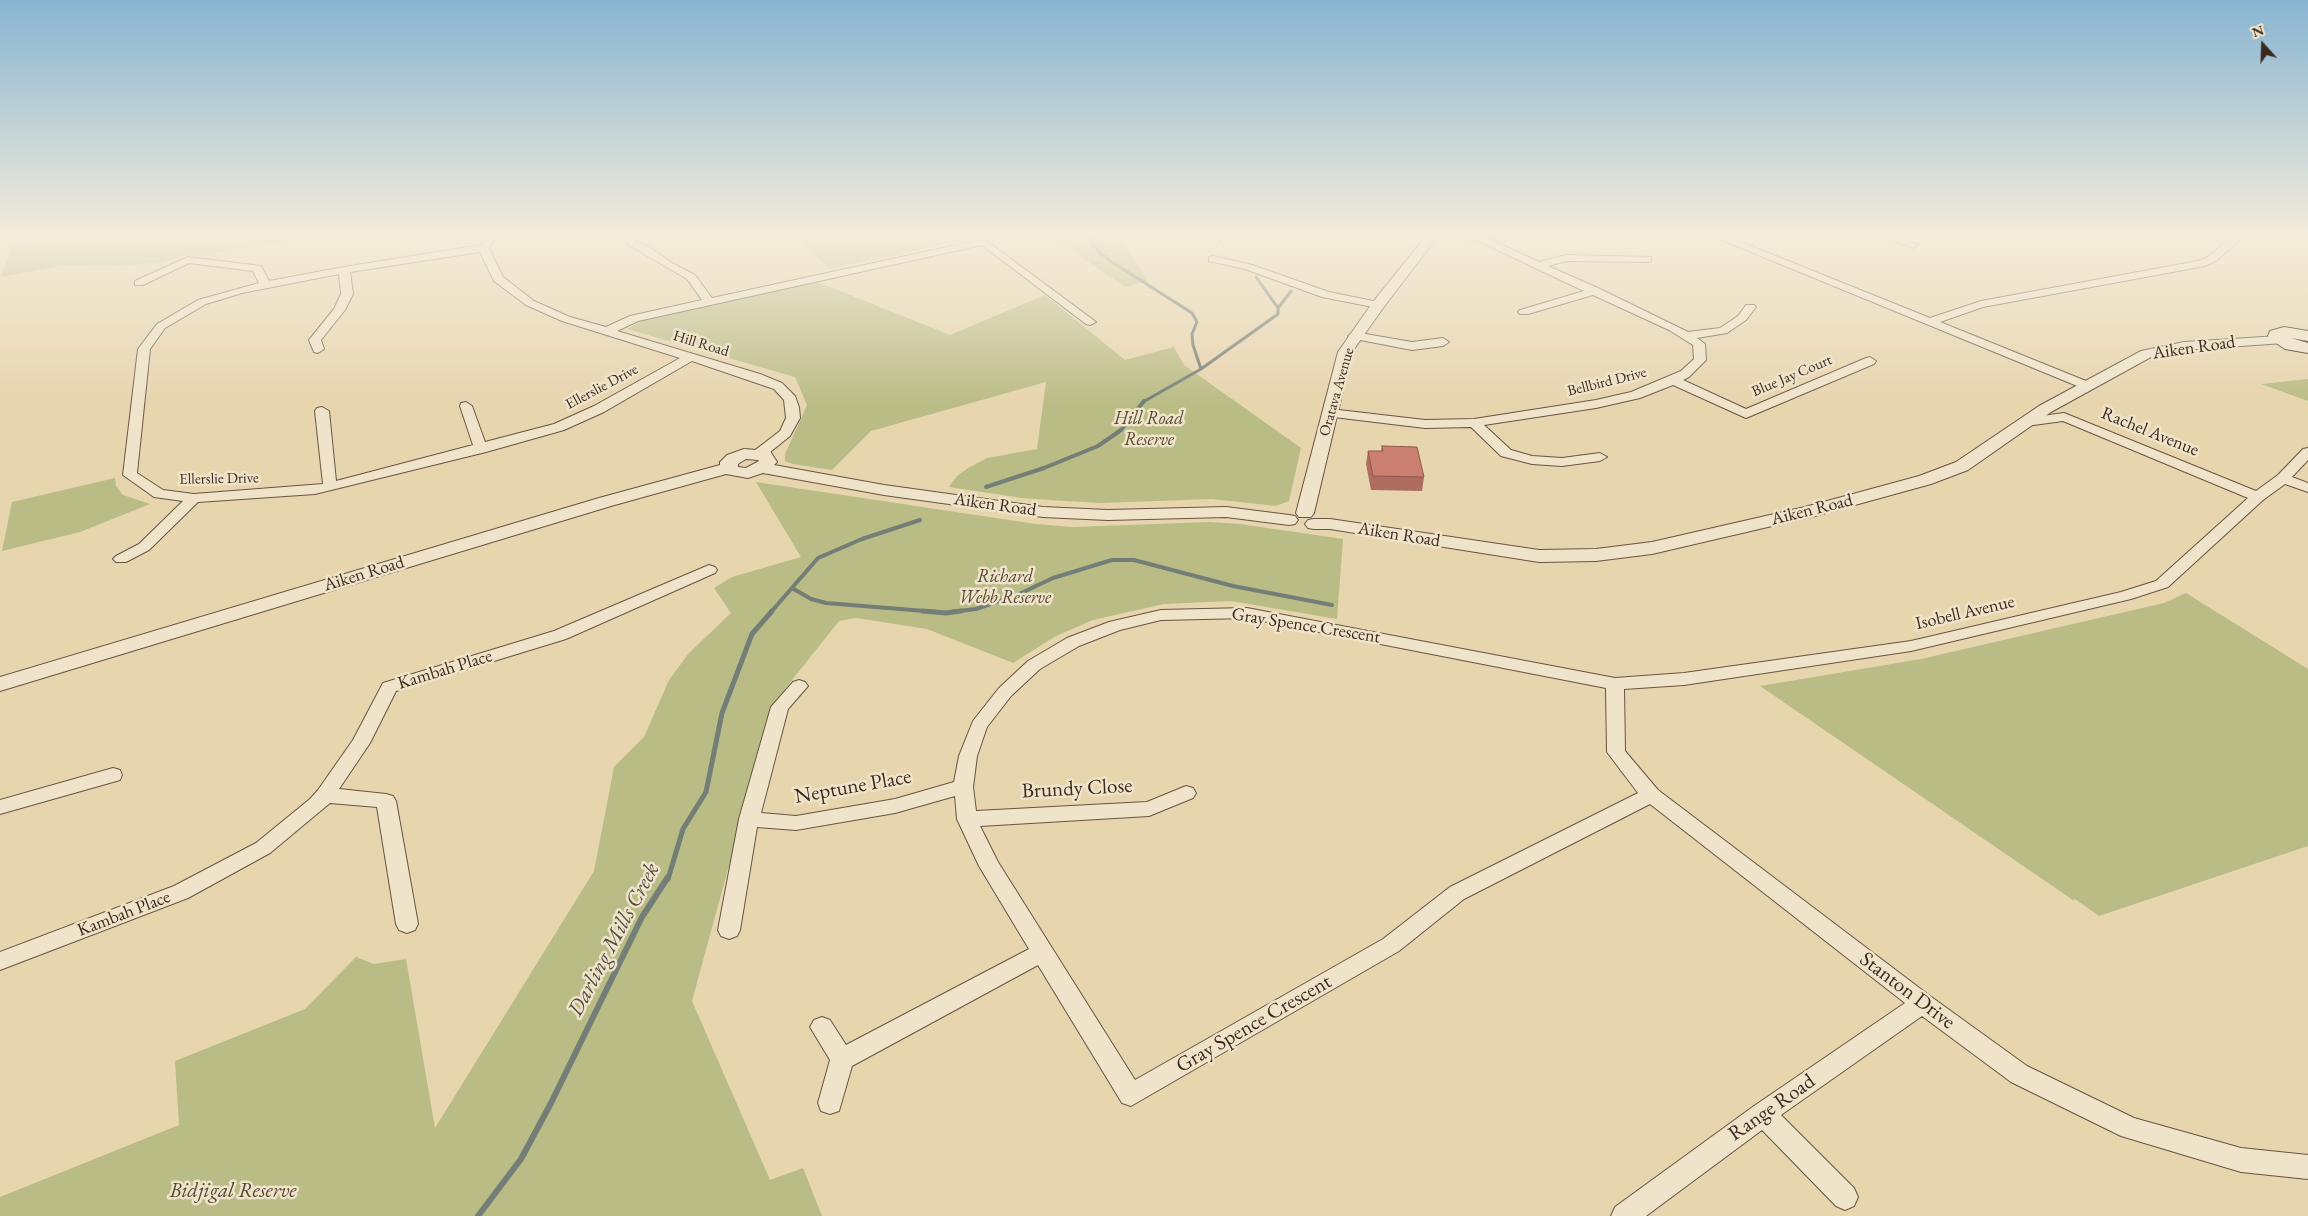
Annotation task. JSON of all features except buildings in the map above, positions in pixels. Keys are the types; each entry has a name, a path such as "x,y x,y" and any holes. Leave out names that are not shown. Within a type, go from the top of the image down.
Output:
{"main road":[{"path":"2279,340 2291,345 2307,339"}],"street":[{"name":"Ellerslie Drive","path":"237,293 202,302 161,326 144,349 130,475 159,494 194,498 315,490 481,449 559,427 599,408 689,358"},
{"path":"318,349 315,340 339,310 347,293"},
{"name":"Hill Road","path":"516,293 530,303 566,319 767,381 786,393 793,407 793,418 785,433 760,461"},
{"path":"704,293 709,300"},
{"path":"608,331 634,318 743,293"},
{"path":"1051,293 1090,322"},
{"path":"1320,293 1378,305"},
{"name":"Oratava Avenue","path":"1303,519 1343,360 1354,336 1388,293"},
{"path":"1524,312 1590,293"},
{"name":"Bellbird Drive","path":"1330,413 1425,424 1474,424 1596,404 1635,395 1685,374 1700,360 1699,344 1599,293"},
{"path":"1857,293 2087,386"},
{"path":"1930,322 1982,304 2044,293"},
{"path":"1686,336 1723,331 1742,318 1750,307"},
{"path":"1354,336 1412,346 1443,342"},
{"name":"Aiken Road","path":"0,684 586,508 729,468 741,473 760,461 884,490 1043,512 1108,515 1226,512 1303,519 1539,556 1578,556 1628,552 1809,512 1925,480 1962,466 2026,422 2146,354 2192,345 2279,340"},
{"name":"Blue Jay Court","path":"1673,380 1746,414 1870,361"},
{"path":"466,406 481,449"},
{"path":"322,411 330,487"},
{"name":"Rachel Avenue","path":"2026,422 2064,417 2258,497"},
{"path":"1474,424 1506,453 1532,460 1562,462 1600,457"},
{"name":"Isobell Avenue","path":"1615,684 1684,679 1911,646 2125,596 2162,584 2258,497 2283,478 2308,452"},
{"path":"2283,478 2308,488"},
{"path":"121,559 144,547 194,498"},
{"name":"Kambah Place","path":"0,960 181,892 263,848 325,796 361,743 388,687 560,635 709,570"},
{"name":"Gray Spence Crescent","path":"1615,684 1247,613 1204,612 1161,615 1115,626 1073,642 1034,665 1005,692 979,725 968,756 963,787 967,819 989,866 1131,1095 1391,945 1457,893 1651,795"},
{"name":"Stanton Drive","path":"1615,684 1616,752 1651,795 1922,1003 2020,1074 2130,1128 2241,1160 2308,1167"},
{"path":"728,930 749,819 780,707 799,686"},
{"path":"0,806 113,775"},
{"name":"Neptune Place","path":"749,819 796,823 894,806 963,787"},
{"name":"Brundy Close","path":"967,819 1149,810 1186,793"},
{"path":"325,796 386,801 407,924"},
{"path":"830,1103 842,1060 1042,952"},
{"name":"Range Road","path":"1624,1216 1763,1114 1922,1003"},
{"path":"822,1027 842,1060"},
{"path":"1763,1114 1844,1197"}],"green space":[{"name":"Hill Road Reserve","path":"763,293 844,293 950,335 1045,295 1125,360 1174,347 1184,365 1301,448 1289,501 1276,506 1212,499 1101,503 1022,498 949,487 957,476 987,458 1037,449 1046,382 871,431 832,470 793,464 785,461 785,454 807,405 795,377 627,329 646,319"},
{"path":"2308,379 2308,401 2261,384"},
{"path":"115,478 116,486 123,495 150,504 80,532 2,551 12,502"},
{"path":"756,482 1036,524 1073,527 1209,522 1240,524 1343,539 1337,619 1231,601 1164,604 1093,620 1056,636 1013,663 927,629 856,618 839,621 773,704 692,1001 770,1180 803,1168 822,1216 0,1216 0,1197 179,1125 175,1061 305,1009 356,957 374,964 406,959 435,1128 594,871 614,767 644,737 669,680 689,653 731,613 714,588 732,577 801,557"},
{"path":"2186,593 2308,669 2308,846 2099,916 1760,686 1921,659 2164,603"}],"waterway":[{"path":"1160,293 1192,313 1197,322 1192,334 1193,345 1201,369"},
{"name":"Darling Mills Creek","path":"1267,293 1278,308"},
{"path":"1278,308 1290,293"},
{"name":"Darling Mills Creek","path":"1201,369 1278,314 1278,308"},
{"name":"Darling Mills Creek","path":"1143,402 1201,369"},
{"name":"Darling Mills Creek","path":"986,487 1044,468 1098,446 1121,430 1143,402"},
{"name":"Darling Mills Creek","path":"771,612 818,558 862,539 920,520"},
{"path":"951,612 976,609 1017,595 1053,578 1112,560 1134,560 1233,586 1332,605"},
{"path":"792,588 811,599 826,603 937,612"},
{"name":"Darling Mills Creek","path":"668,879 683,829 706,792 722,713 752,634 772,611"},
{"path":"922,611 946,613 961,611"},
{"name":"Darling Mills Creek","path":"478,1216 521,1159 551,1103 642,917 668,877"}],"park label":[{"name":"Richard Webb Reserve","path":"1005,587"},
{"name":"Bidjigal Reserve","path":"233,1191"}]}
